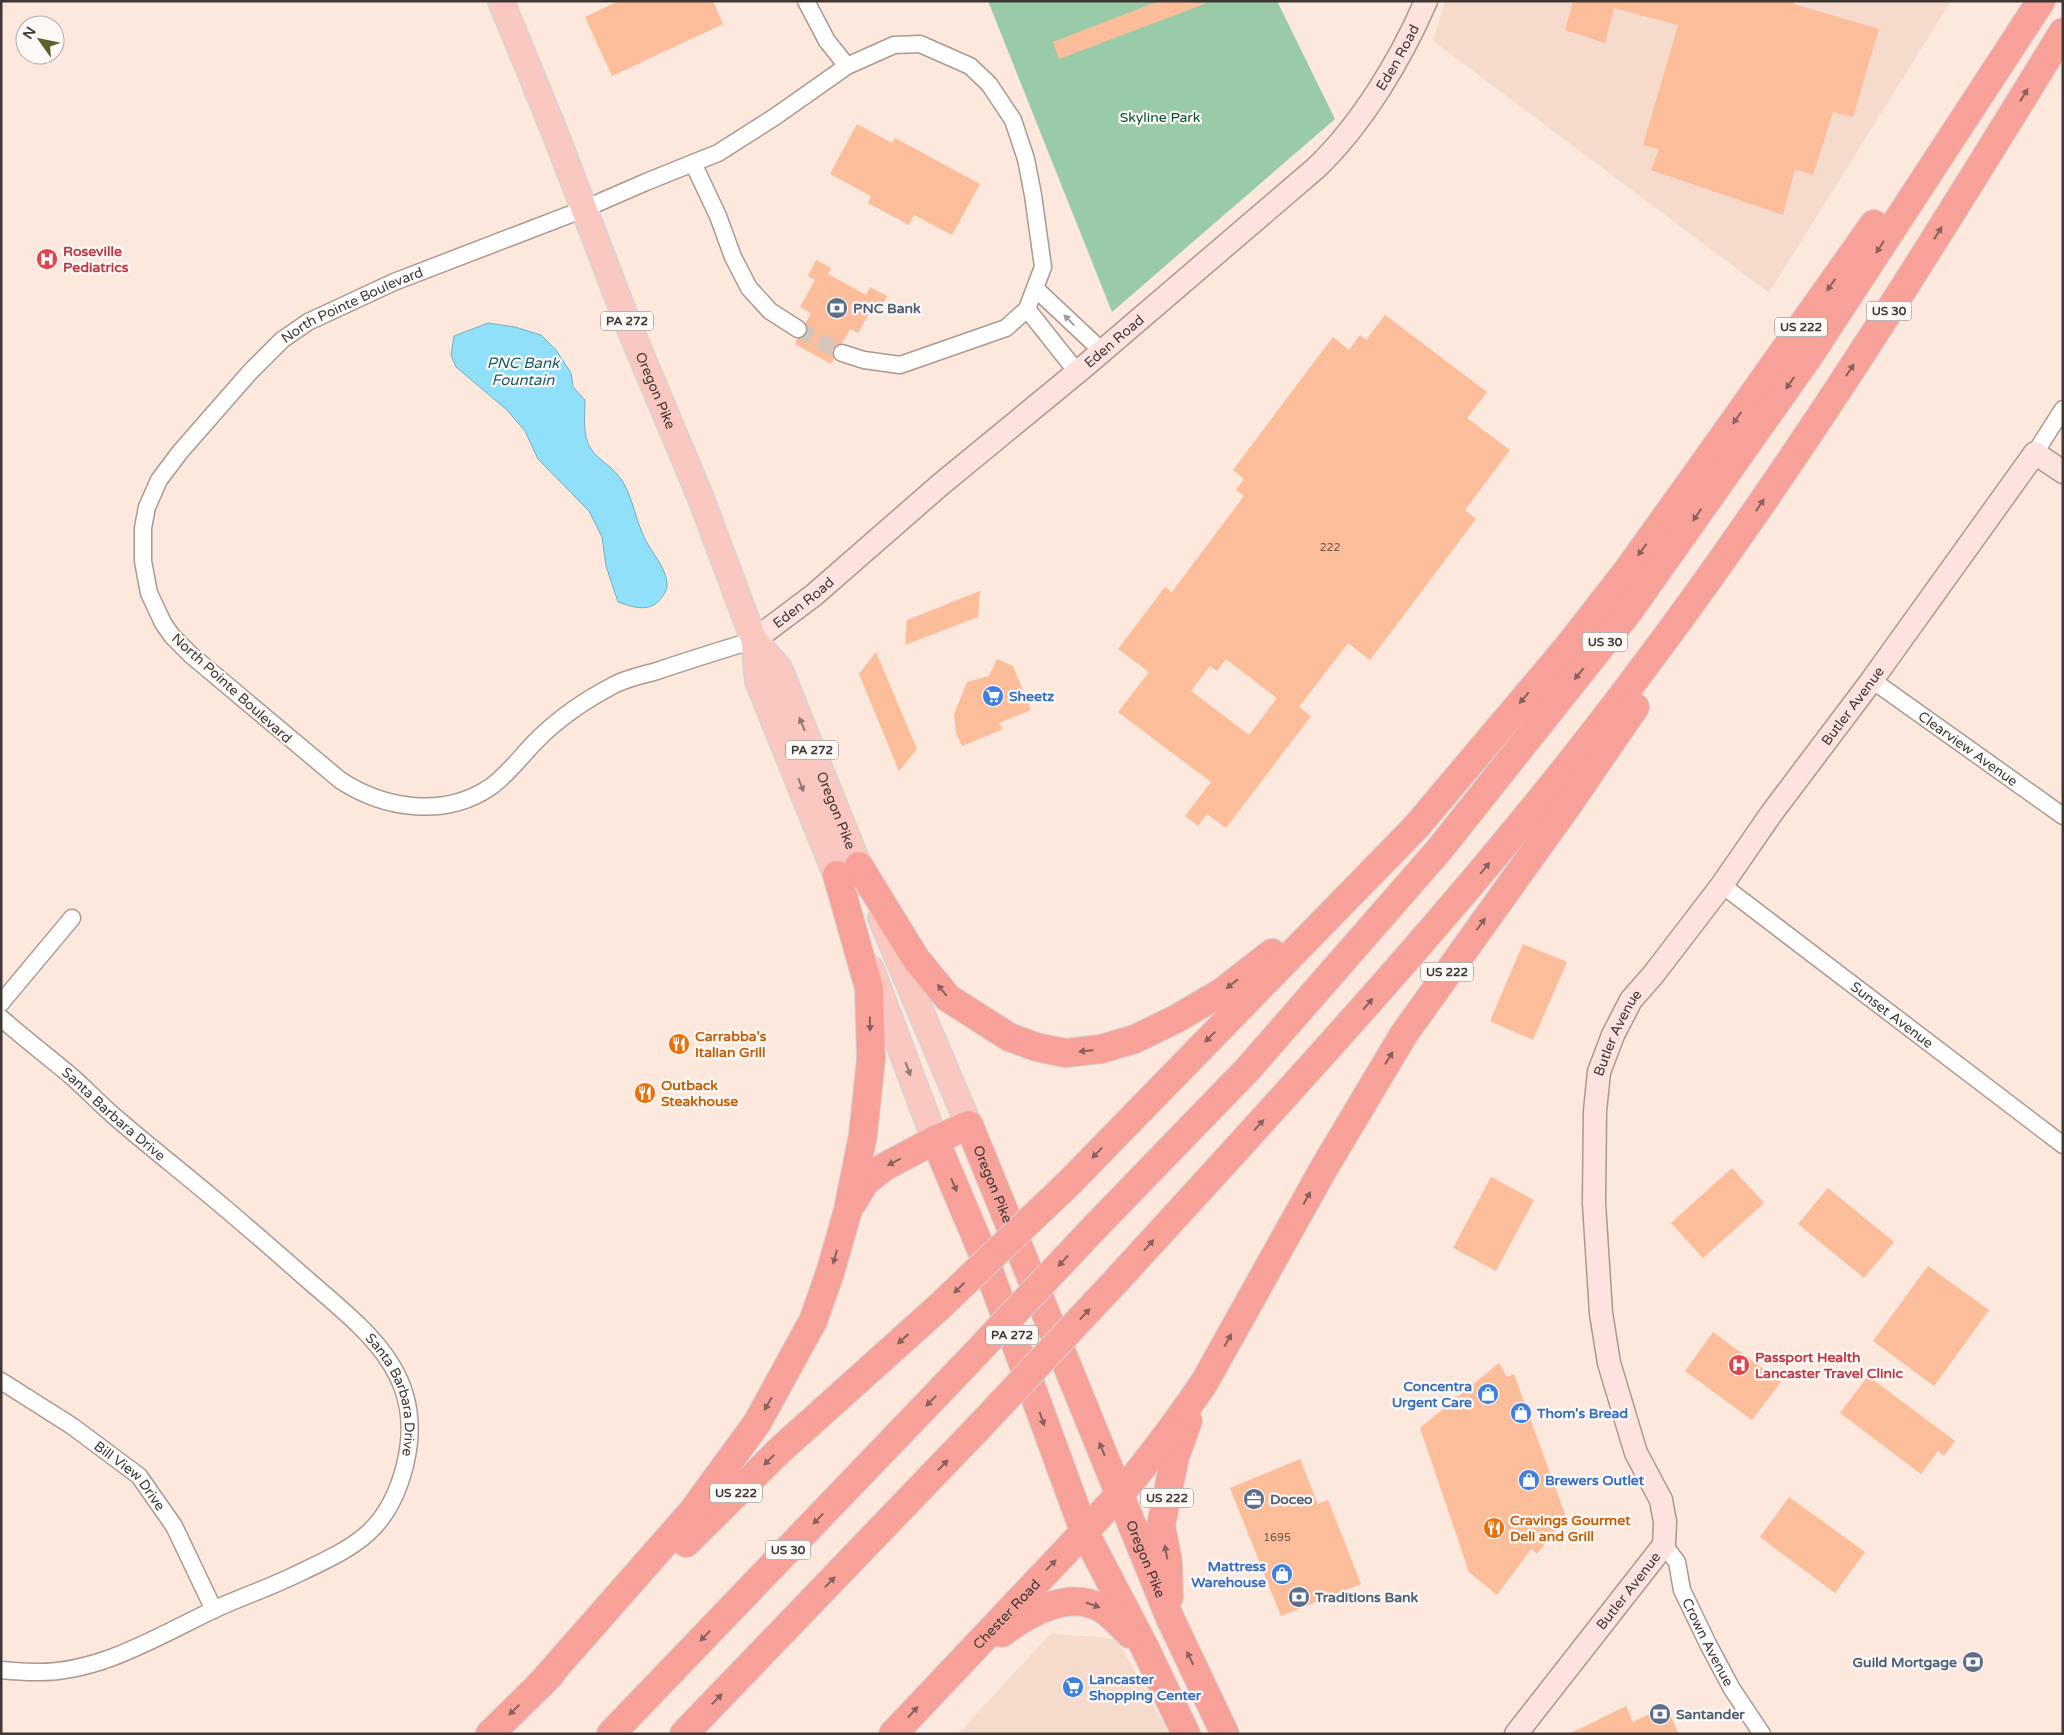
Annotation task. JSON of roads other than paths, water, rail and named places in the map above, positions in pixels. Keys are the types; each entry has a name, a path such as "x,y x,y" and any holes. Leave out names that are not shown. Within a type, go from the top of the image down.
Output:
{"highway":[{"name":"US 222","path":"490,1734 780,1450 939,1307 1070,1182 1416,827 1567,648 1626,571 1971,87 2028,1"},
{"name":"US 30","path":"611,1734 1248,1069 1439,850 1630,611 1809,356 2041,1"},
{"name":"US 30","path":"684,1734 980,1426 1116,1281 1339,1036 1449,911 1559,777 1630,686 1713,574 1855,363 2061,35"},
{"name":"US 222","path":"1170,1618 1168,1562 1161,1525 1175,1457 1204,1383 1319,1177 1404,1034 1570,802 1645,692 1713,574"},
{"path":"848,871 948,998 1009,1037 1036,1047 1065,1053 1101,1049 1135,1039 1176,1019 1222,992 1292,938 1416,827"},
{"path":"539,1686 692,1512 757,1423 813,1321 830,1273 848,1210 863,1135 869,1078 869,988 848,871"},
{"path":"848,1210 865,1182 884,1167 935,1140 969,1126"},
{"name":"Oregon Pike","path":"969,1126 1170,1618 1225,1734"},
{"name":"Oregon Pike","path":"935,1140 981,1250 1084,1531 1145,1648 1186,1734"},
{"name":"Chester Road","path":"893,1734 1120,1494 1146,1464 1204,1383"},
{"path":"933,1690 1020,1618 1043,1608 1064,1603 1084,1602 1102,1608 1145,1648"}],"main road":[{"name":"Oregon Pike","path":"501,1 628,324 700,496 754,640 779,668 848,871 935,1140"},
{"name":"Oregon Pike","path":"848,871 969,1126"}],"street":[{"path":"806,1 827,41 847,66"},
{"name":"Eden Road","path":"754,640 814,595 940,485 1102,351 1332,152 1354,125 1395,63 1426,1"},
{"name":"North Pointe Boulevard","path":"754,640 616,684 588,700 561,720 538,739 509,771 489,788 468,799 437,807 415,807 384,802 357,792 340,780 191,655 172,636 155,608 149,593 143,561 143,528 147,507 159,480 180,452 250,372 282,340 308,322 394,282 584,209 718,154 847,66 894,46 920,44 970,66 990,84 1012,120 1026,159 1043,267 1027,309"},
{"path":"693,163 718,216 733,256 749,288 770,311 798,329"},
{"path":"1036,289 1102,351"},
{"path":"842,353 864,360 900,365 1006,328 1027,309 1077,372"},
{"name":"Butler Avenue","path":"1516,1734 1664,1545 1665,1522 1661,1500 1636,1453 1609,1363 1601,1313 1594,1219 1595,1111 1599,1072 1613,1035 1631,1000 1653,976 1722,885 1772,814 1872,680 2035,453 2063,409"},
{"path":"2035,453 2063,472"},
{"name":"Clearview Avenue","path":"1872,680 2063,816"},
{"name":"Sunset Avenue","path":"1722,885 2063,1145"},
{"path":"1,1003 72,918"},
{"name":"Santa Barbara Drive","path":"1,1018 72,1077 112,1114 249,1228 362,1327 386,1356 401,1384 409,1410 410,1426 408,1453 402,1477 383,1518 370,1533 330,1558 279,1583 214,1610 144,1645 93,1663 36,1673 1,1670"},
{"name":"Bill View Drive","path":"1,1381 72,1426 139,1476 174,1526 214,1610"},
{"name":"Crown Avenue","path":"1664,1545 1677,1562 1682,1590 1708,1644 1732,1689 1762,1734"}],"water":[{"name":"PNC Bank Fountain","path":"488,323 515,327 541,335 556,350 571,373 573,387 585,400 585,425 588,443 594,453 616,472 623,482 645,539 664,571 667,589 658,602 653,605 642,608 618,602 606,566 602,537 589,511 538,459 525,431 507,410 456,367 451,355 454,336"}],"tunnel":[{"path":"798,329 842,353"}],"place":[{"name":"Roseville Pediatrics","path":"47,259"},
{"name":"PNC Bank","path":"837,308"},
{"name":"Sheetz","path":"993,696"},
{"name":"Carrabba's Italian Grill","path":"679,1044"},
{"name":"Outback Steakhouse","path":"645,1093"},
{"name":"Passport Health Lancaster Travel Clinic","path":"1739,1365"},
{"name":"Concentra Urgent Care","path":"1488,1394"},
{"name":"Thom's Bread","path":"1521,1413"},
{"name":"Brewers Outlet","path":"1529,1480"},
{"name":"Doceo","path":"1254,1499"},
{"name":"Cravings Gourmet Deli and Grill","path":"1494,1528"},
{"name":"Mattress Warehouse","path":"1282,1574"},
{"name":"Traditions Bank","path":"1299,1597"},
{"name":"Guild Mortgage","path":"1973,1662"},
{"name":"Lancaster Shopping Center","path":"1073,1687"},
{"name":"Santander","path":"1660,1714"}],"park label":[{"name":"Skyline Park","path":"1160,117"}]}
